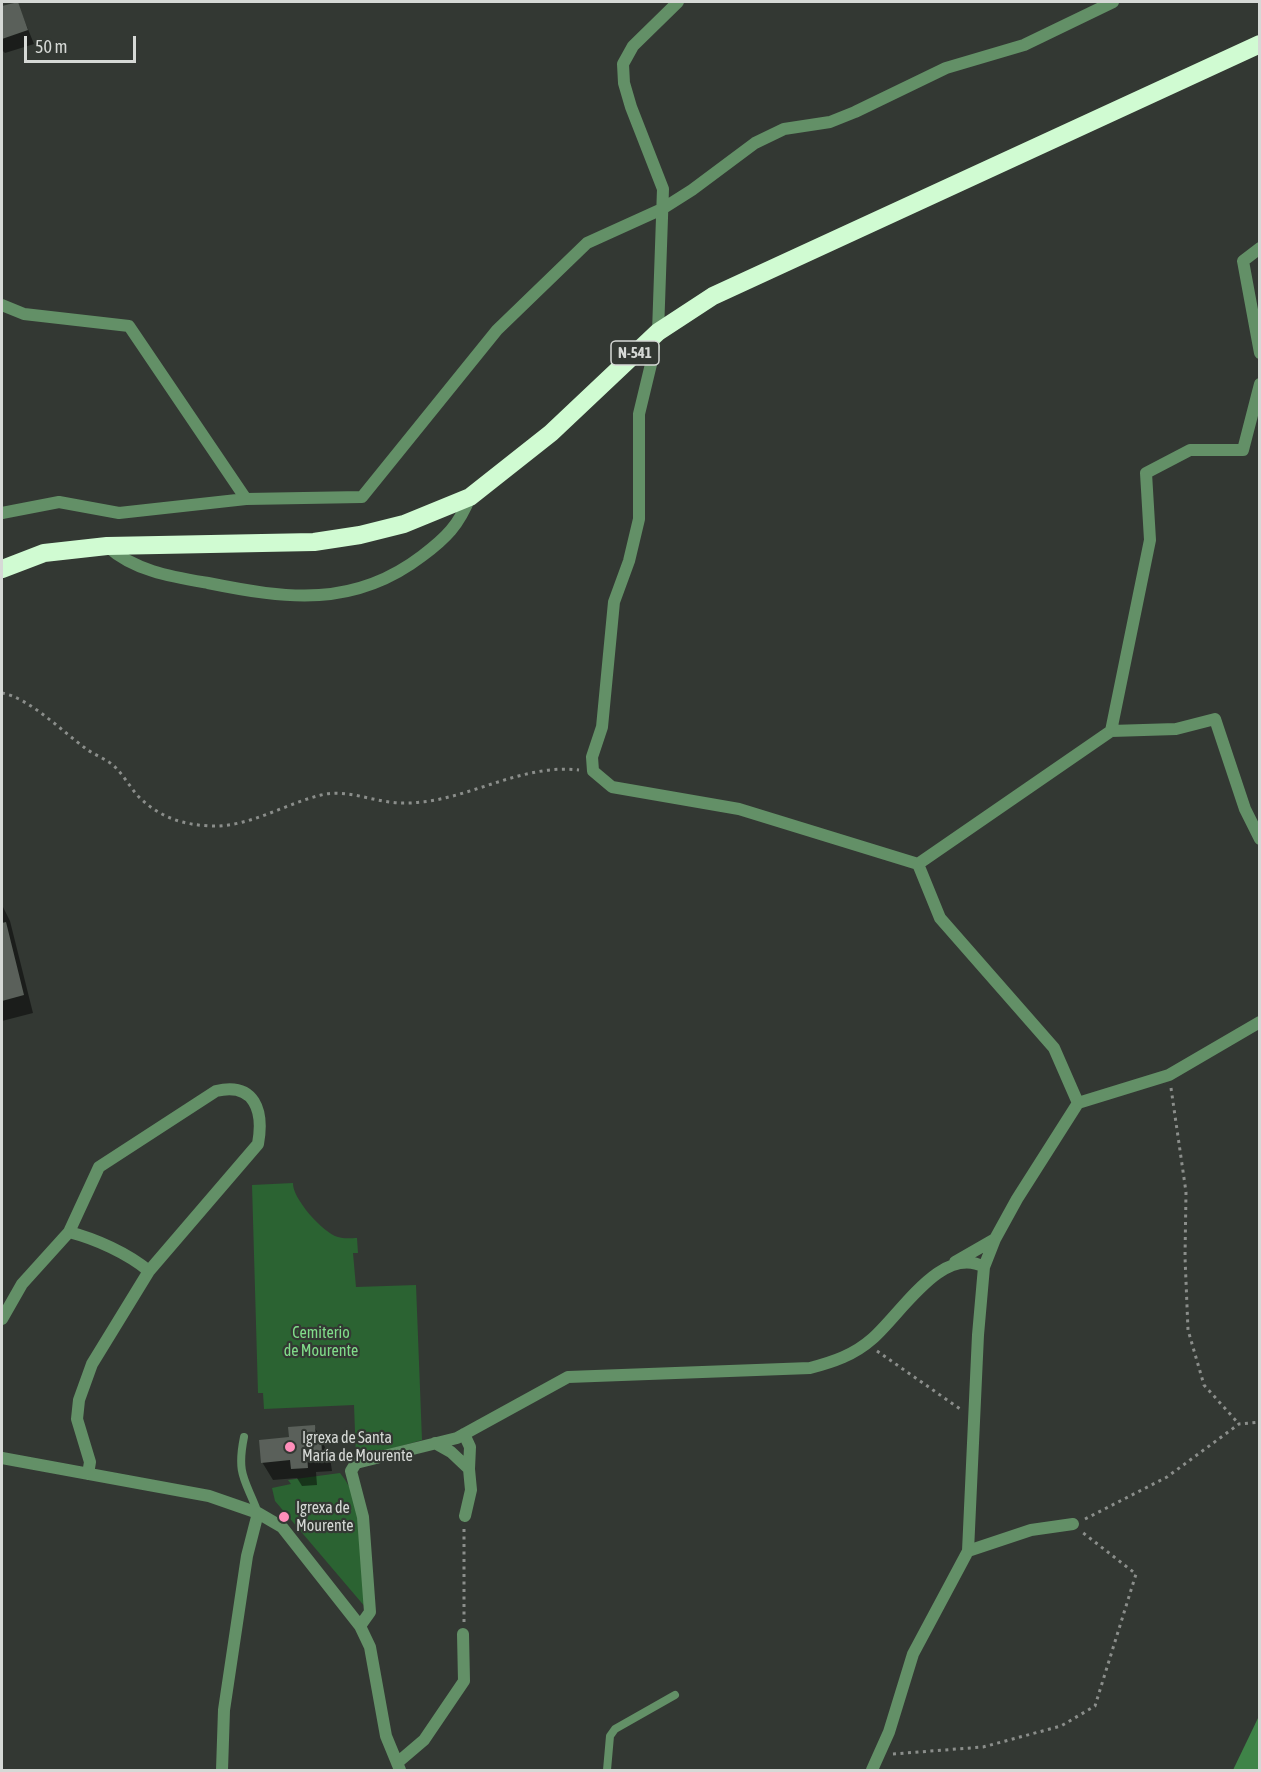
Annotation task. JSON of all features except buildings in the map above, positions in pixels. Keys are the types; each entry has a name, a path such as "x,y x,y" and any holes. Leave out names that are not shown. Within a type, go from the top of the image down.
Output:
{"highway":[{"name":"N-541","path":"2,569 44,553 107,546 314,542 337,539 404,524 470,497 551,433 654,335 714,296 802,253 1260,44"}],"street":[{"path":"678,2 633,46 623,64 624,83 630,107 663,189 654,347 639,414 639,519 629,561 614,602 602,728 592,757 593,771 612,787 739,809 918,864"},
{"path":"2,513 59,502 119,513 246,500 362,498 497,330 587,243 662,209 692,190 755,143 784,129 830,122 946,68 1024,45 1113,2"},
{"path":"1260,248 1243,261 1260,353"},
{"path":"2,305 24,314 129,326 246,500"},
{"path":"1111,731 1150,540 1146,473 1190,450 1243,450 1260,384"},
{"path":"107,546 123,560 174,577 255,592 313,596 364,589 407,568 438,544 460,522 470,497"},
{"path":"918,864 1111,731 1176,729 1215,719 1245,809 1260,839"},
{"path":"918,864 940,918 1054,1048 1078,1103"},
{"path":"872,1770 914,1654 968,1551 984,1267 995,1239 1078,1103 1169,1075 1260,1022"},
{"path":"2,1319 22,1284 69,1232 99,1167 216,1091 231,1088 242,1091 252,1098 259,1111 261,1127 258,1144 149,1271 92,1364 84,1383 77,1419 90,1462 88,1474"},
{"path":"69,1232 86,1237 139,1263 149,1271"},
{"path":"360,1626 370,1612 363,1517 351,1471 352,1466 464,1434 568,1377 810,1368 850,1355 901,1312 926,1282 945,1267 995,1239"},
{"path":"945,1267 960,1261 975,1262 984,1267"},
{"path":"464,1434 470,1447 471,1490 465,1516"},
{"path":"435,1443 451,1452 469,1469"},
{"path":"2,1458 209,1496 258,1514 282,1527 360,1626 370,1647 386,1736 398,1767 424,1740 464,1681 464,1634"},
{"path":"222,1770 224,1710 247,1556 258,1514"},
{"path":"968,1551 1031,1530 1073,1524"}],"lane":[{"path":"244,1437 240,1470 244,1486 258,1514"},
{"path":"607,1770 610,1736 615,1729 675,1695"}],"path":[{"path":"2,693 9,694 30,707 115,767 138,795 166,818 212,826 236,824 320,795 340,791 369,800 406,803 442,798 540,771 563,768 593,771"},
{"path":"1169,1075 1186,1192 1185,1257 1188,1330 1204,1385 1239,1424"},
{"path":"867,1343 974,1419"},
{"path":"879,1755 983,1747 1061,1726 1095,1706 1136,1574 1073,1524 1167,1477 1239,1424 1260,1422"},
{"path":"464,1634 465,1516"}],"green space":[{"name":"Cemiterio de Mourente","path":"293,1183 303,1206 324,1229 340,1238 357,1238 358,1253 353,1253 356,1287 416,1285 422,1440 356,1459 354,1405 264,1409 263,1393 258,1393 252,1185"},
{"path":"340,1473 356,1503 360,1520 366,1608 275,1501 272,1488 291,1484 288,1480"},
{"path":"1259,1716 1259,1770 1233,1770"}],"place":[{"name":"Igrexa de Santa María de Mourente","path":"290,1447"},
{"name":"Igrexa de Mourente","path":"284,1517"}]}
